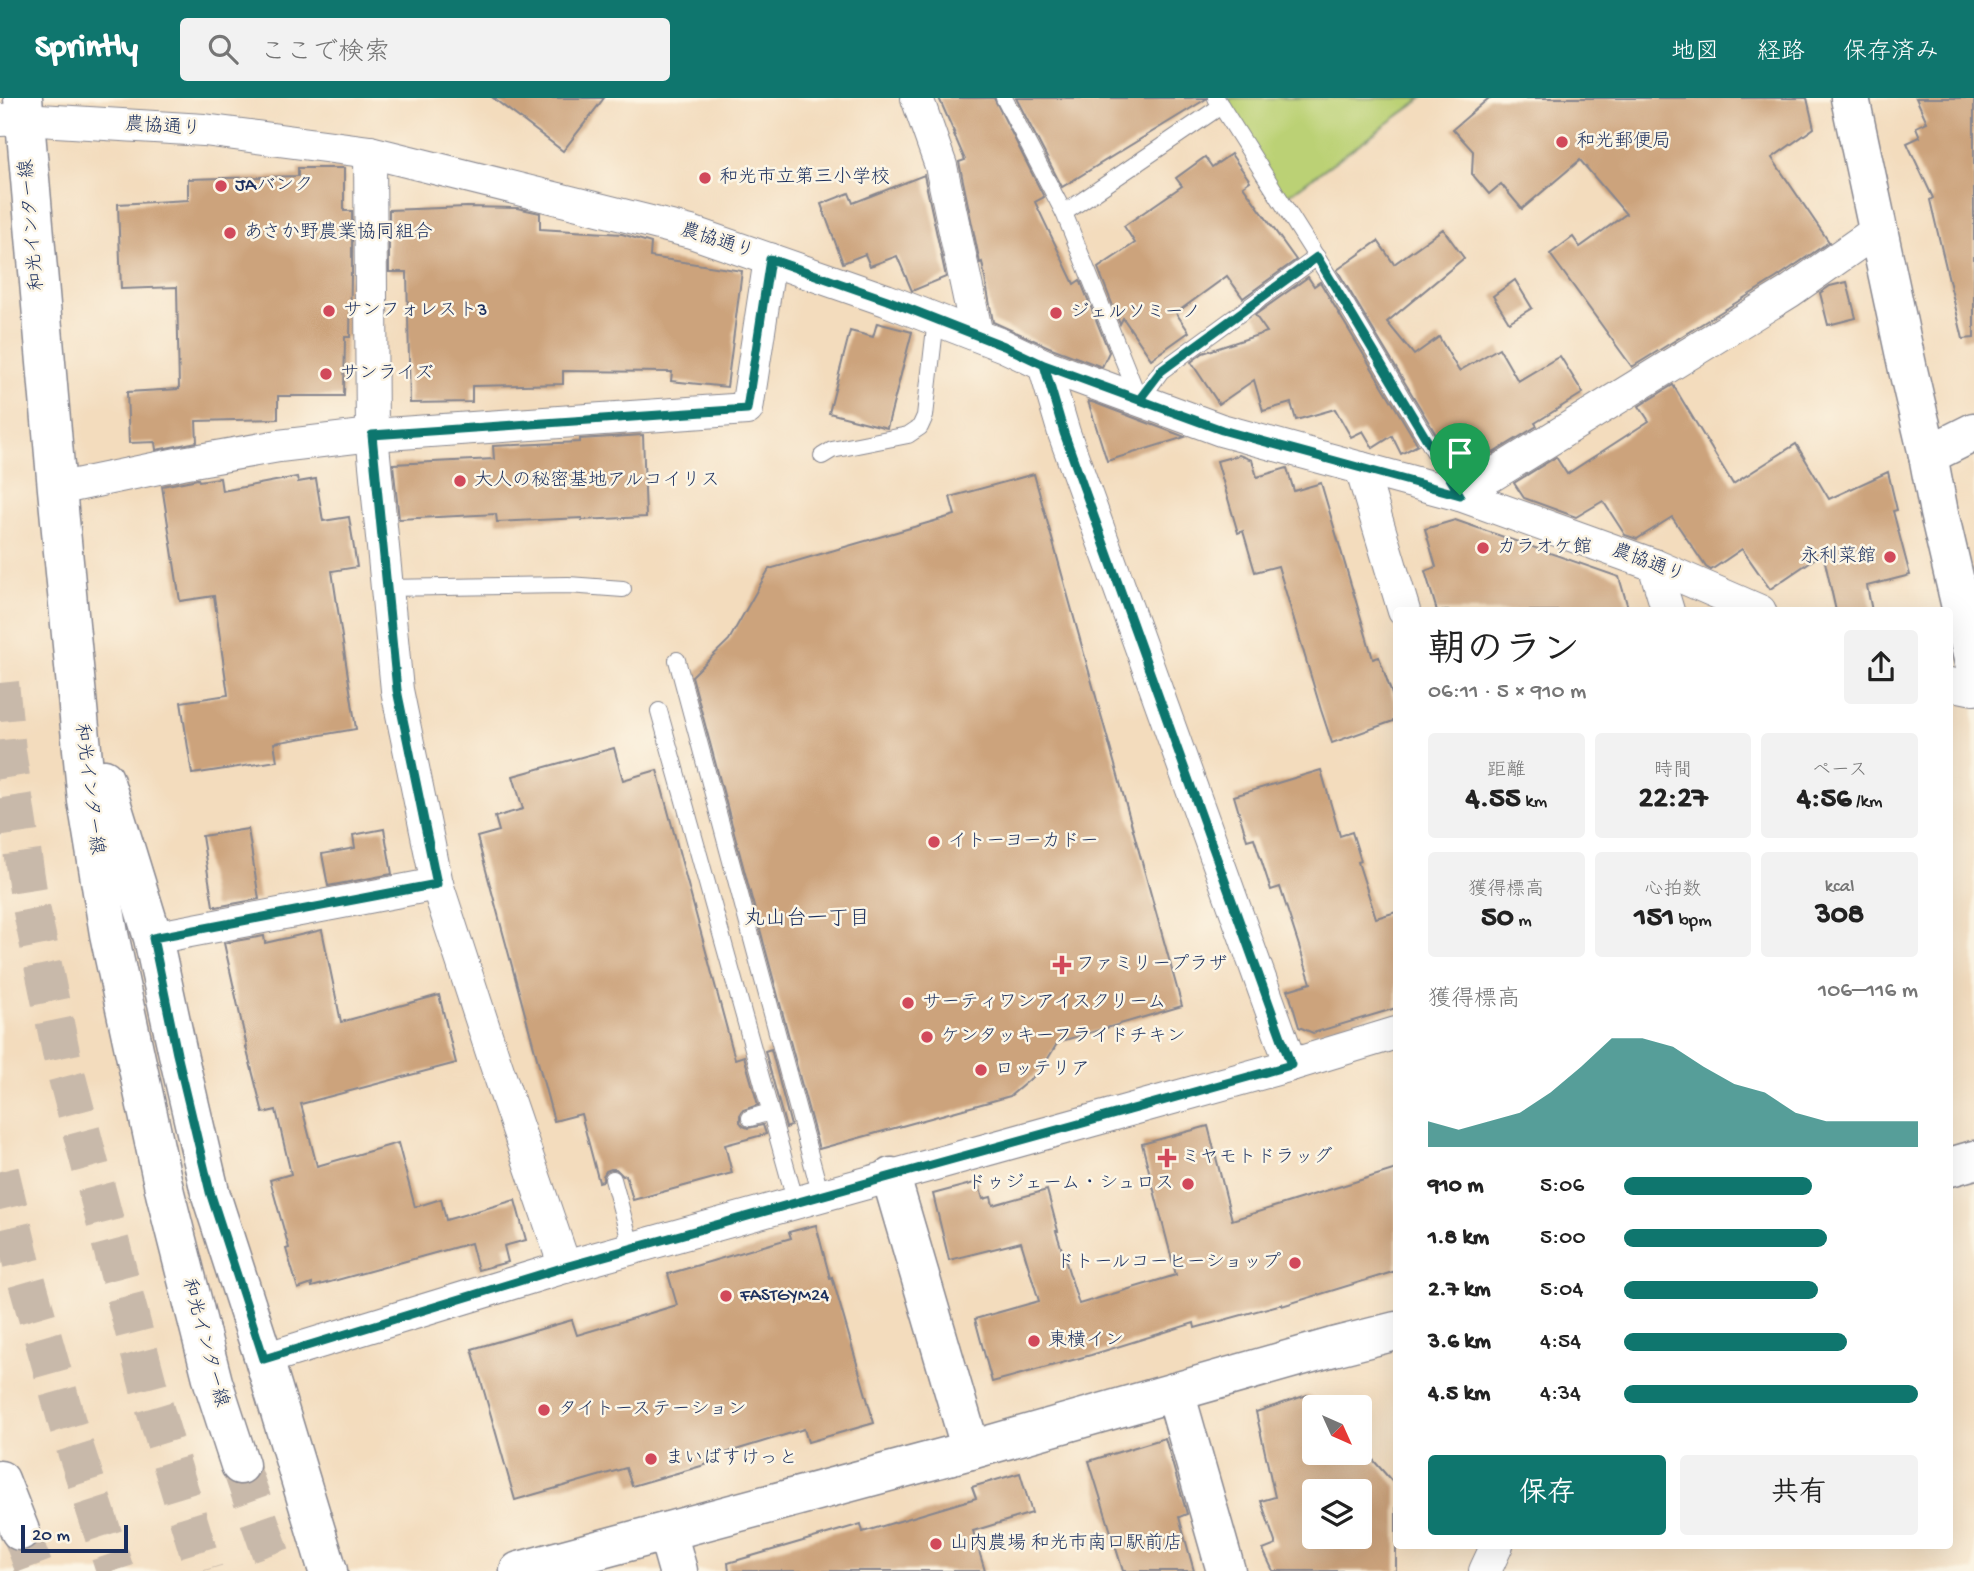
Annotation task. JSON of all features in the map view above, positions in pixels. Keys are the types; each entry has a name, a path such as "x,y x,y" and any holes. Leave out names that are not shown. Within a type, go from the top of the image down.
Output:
{"main road":[{"path":"1850,98 1974,663"},
{"name":"和光インター線","path":"15,112 57,489 87,801 109,934 165,1193 213,1382 240,1465"},
{"path":"1928,455 1974,432"},
{"path":"75,687 153,938 210,1192 328,1571"},
{"path":"1953,1166 1974,1160"},
{"path":"891,1177 971,1450"},
{"path":"519,1571 971,1450 1393,1332"},
{"path":"1175,1392 1226,1571"},
{"path":"0,1480 20,1531"},
{"path":"667,1532 678,1571"}],"street":[{"path":"917,98 941,166 977,335"},
{"name":"農協通り","path":"15,112 204,130 370,152 691,232 887,300 1044,365 1222,430 1460,495 1654,565 1751,607"},
{"path":"370,152 372,435 397,690 437,884 565,1267"},
{"path":"1460,495 1789,292 1878,229"},
{"path":"57,489 279,446 372,435 747,409 770,259"},
{"path":"1044,365 1064,433 1291,1065"},
{"path":"1361,468 1403,607"},
{"path":"1654,565 1667,607"},
{"path":"1953,685 1974,689"},
{"path":"153,938 437,884"},
{"path":"264,1359 565,1267 1291,1065 1393,1034"},
{"path":"1485,1571 1495,1549"}],"lane":[{"path":"1004,98 1064,213 1139,400"},
{"path":"1064,213 1218,102 1317,257 1460,495"},
{"path":"1139,400 1161,371 1317,257"},
{"path":"822,456 832,450 908,435 920,427 925,416 936,319"},
{"path":"386,588 568,585 624,589"},
{"path":"677,660 788,1072 809,1199"},
{"path":"659,711 770,1112 809,1199"},
{"path":"750,1118 770,1112"},
{"path":"613,1179 632,1248"}],"green space":[{"path":"1232,98 1423,98 1280,201 1221,106"}],"building":[{"path":"493,98 604,98 563,151"},
{"path":"939,98 994,98 1044,197 1035,202 1074,284 1080,280 1109,352 1102,367 993,322 959,162 965,160"},
{"path":"1016,98 1206,98 1206,99 1062,187"},
{"path":"1489,98 1807,98 1814,128 1772,158 1829,242 1632,367 1550,254 1573,237 1580,247 1626,214 1580,160 1522,209 1501,184 1489,194 1472,174 1473,151 1453,129"},
{"path":"1916,98 1974,98 1974,338 1963,339 1930,200 1933,198 1907,143 1920,137 1916,127 1927,122"},
{"path":"1231,154 1250,181 1243,186 1296,260 1243,298 1227,276 1176,313 1189,332 1151,359 1123,318 1120,324 1098,268 1135,243 1124,226 1182,186 1176,178 1205,157 1212,167"},
{"path":"298,168 344,168 344,211 352,211 352,274 350,337 345,337 344,396 278,396 278,419 196,421 197,442 156,450 155,442 129,443 127,392 179,389 177,287 121,289 118,204 188,200 188,179 298,176"},
{"path":"924,175 946,277 912,291 897,256 870,266 865,254 843,263 821,204 849,193 853,203"},
{"path":"517,208 540,213 540,229 622,234 651,243 650,257 742,271 727,387 671,381 672,372 563,371 563,384 472,386 472,402 410,403 407,272 389,272 389,210"},
{"path":"1443,229 1464,258 1387,322 1414,355 1439,337 1459,371 1499,348 1518,381 1560,356 1583,393 1493,453 1490,447 1462,463 1444,432 1437,436 1337,270 1378,241 1394,264"},
{"path":"1308,277 1314,286 1320,282 1418,445 1401,454 1392,436 1373,448 1363,431 1351,437 1335,409 1296,420 1291,403 1263,411 1254,380 1219,404 1191,362 1203,353 1267,332 1255,315"},
{"path":"1515,280 1532,308 1509,322 1493,296"},
{"path":"1847,282 1856,318 1828,325 1820,293 1830,286"},
{"path":"877,323 912,332 887,428 829,413 850,331 873,337"},
{"path":"1673,385 1733,484 1796,444 1829,499 1888,472 1897,510 1893,511 1910,575 1867,586 1871,607 1835,607 1823,553 1770,589 1742,549 1711,570 1706,567 1672,517 1637,539 1625,535 1603,501 1576,517 1524,498 1514,483 1556,457 1567,474 1649,421 1639,406"},
{"path":"1088,401 1095,403 1185,437 1107,461"},
{"path":"643,435 646,517 497,522 496,514 399,519 393,464 494,459 493,446 580,442 580,439"},
{"path":"1239,455 1252,460 1257,477 1287,468 1294,491 1321,483 1373,659 1379,657 1393,697 1393,721 1332,743 1278,566 1255,572 1243,531 1238,533 1217,461"},
{"name":"イトーヨーカドー","path":"1034,474 1182,1006 1058,1042 1041,1070 1010,1096 819,1149 692,676 729,640 769,569 955,515 950,497"},
{"path":"297,477 298,482 316,479 323,521 349,517 357,567 332,571 356,729 274,743 277,761 192,774 181,702 228,695 214,596 180,601 162,486 220,478 222,491"},
{"name":"カラオケ館","path":"1455,520 1619,577 1628,607 1436,607 1425,571 1436,567 1425,529"},
{"path":"614,748 623,780 657,770 735,1059 744,1056 758,1105 743,1110 740,1122 748,1128 763,1125 766,1134 725,1145 732,1173 633,1200 626,1175 623,1176 616,1169 606,1171 603,1181 599,1182 581,1114 554,1121 477,837 499,831 495,817 523,809 513,776"},
{"path":"1321,770 1340,836 1352,832 1361,861 1358,862 1376,918 1393,913 1393,1009 1313,1033 1299,1027 1288,990 1311,983 1280,887 1271,890 1254,838 1247,840 1234,796"},
{"path":"248,829 259,899 213,906 202,836"},
{"path":"384,829 392,874 328,886 322,854 355,848 353,835"},
{"path":"322,930 341,1022 439,995 456,1063 301,1104 317,1166 398,1143 415,1207 441,1199 446,1220 515,1200 526,1240 504,1246 508,1262 478,1270 471,1243 298,1289 270,1180 291,1174 276,1110 263,1113 224,943 264,936 265,943"},
{"path":"771,1049 791,1126 786,1128 765,1051"},
{"path":"1208,1126 1232,1220 1393,1170 1393,1272 1282,1306 1195,1328 1194,1323 992,1382 975,1319 1039,1301 1021,1242 949,1260 933,1194 978,1182 983,1199 991,1197 993,1205 1047,1190 1056,1231 1079,1304 1176,1275 1142,1144"},
{"path":"816,1225 874,1423 808,1442 804,1429 713,1457 715,1462 632,1486 626,1468 515,1500 472,1349 572,1320 577,1335 677,1305 668,1274 791,1238 789,1232"},
{"path":"1302,1397 1302,1465 1372,1465 1372,1459 1393,1483 1393,1549 1396,1549 1396,1571 1273,1571 1263,1550 1276,1545 1261,1501 1275,1497 1256,1412"},
{"path":"1165,1438 1187,1514 1179,1517 1194,1571 1123,1571 1089,1461"},
{"path":"1020,1473 1032,1513 973,1531 985,1571 729,1571 728,1563 861,1524 863,1532 976,1498 972,1487"}],"tunnel":[{"path":"0,683 7,751 29,897 63,1062 151,1396 204,1571"},
{"path":"0,1171 22,1264 68,1426 115,1571"},
{"path":"240,1465 277,1571"},
{"path":"20,1531 35,1571"}],"place":[{"name":"和光郵便局","path":"1562,142"},
{"name":"和光市立第三小学校","path":"705,178"},
{"name":"JAバンク","path":"221,186"},
{"name":"あさか野農業協同組合","path":"230,233"},
{"name":"サンフォレスト3","path":"329,311"},
{"name":"ジェルソミーノ","path":"1056,313"},
{"name":"サンライズ","path":"326,374"},
{"name":"大人の秘密基地アルコイリス","path":"460,481"},
{"name":"カラオケ館","path":"1483,548"},
{"name":"永利菜館","path":"1890,557"},
{"name":"イトーヨーカドー","path":"934,842"},
{"name":"ファミリープラザ","path":"1062,965"},
{"name":"サーティワンアイスクリーム","path":"908,1003"},
{"name":"ケンタッキーフライドチキン","path":"927,1037"},
{"name":"ロッテリア","path":"981,1070"},
{"name":"ミヤモトドラッグ","path":"1167,1158"},
{"name":"ドゥジェーム・シュロス","path":"1188,1184"},
{"name":"ドトールコーヒーショップ","path":"1295,1263"},
{"name":"FASTGYM24","path":"726,1296"},
{"name":"東横イン","path":"1034,1341"},
{"name":"タイトーステーション","path":"544,1410"},
{"name":"まいばすけっと","path":"651,1459"},
{"name":"山内農場 和光市南口駅前店","path":"936,1544"}],"district":[{"name":"丸山台一丁目","path":"807,920"}],"route":[{"path":"1460,495 1222,430 1044,365 1004,346 887,300 770,259 747,409 372,435 397,690 437,884 153,938 210,1192 264,1359 565,1267 1291,1065 1064,433 1044,365 1139,400 1161,371 1317,257 1460,495"}]}
